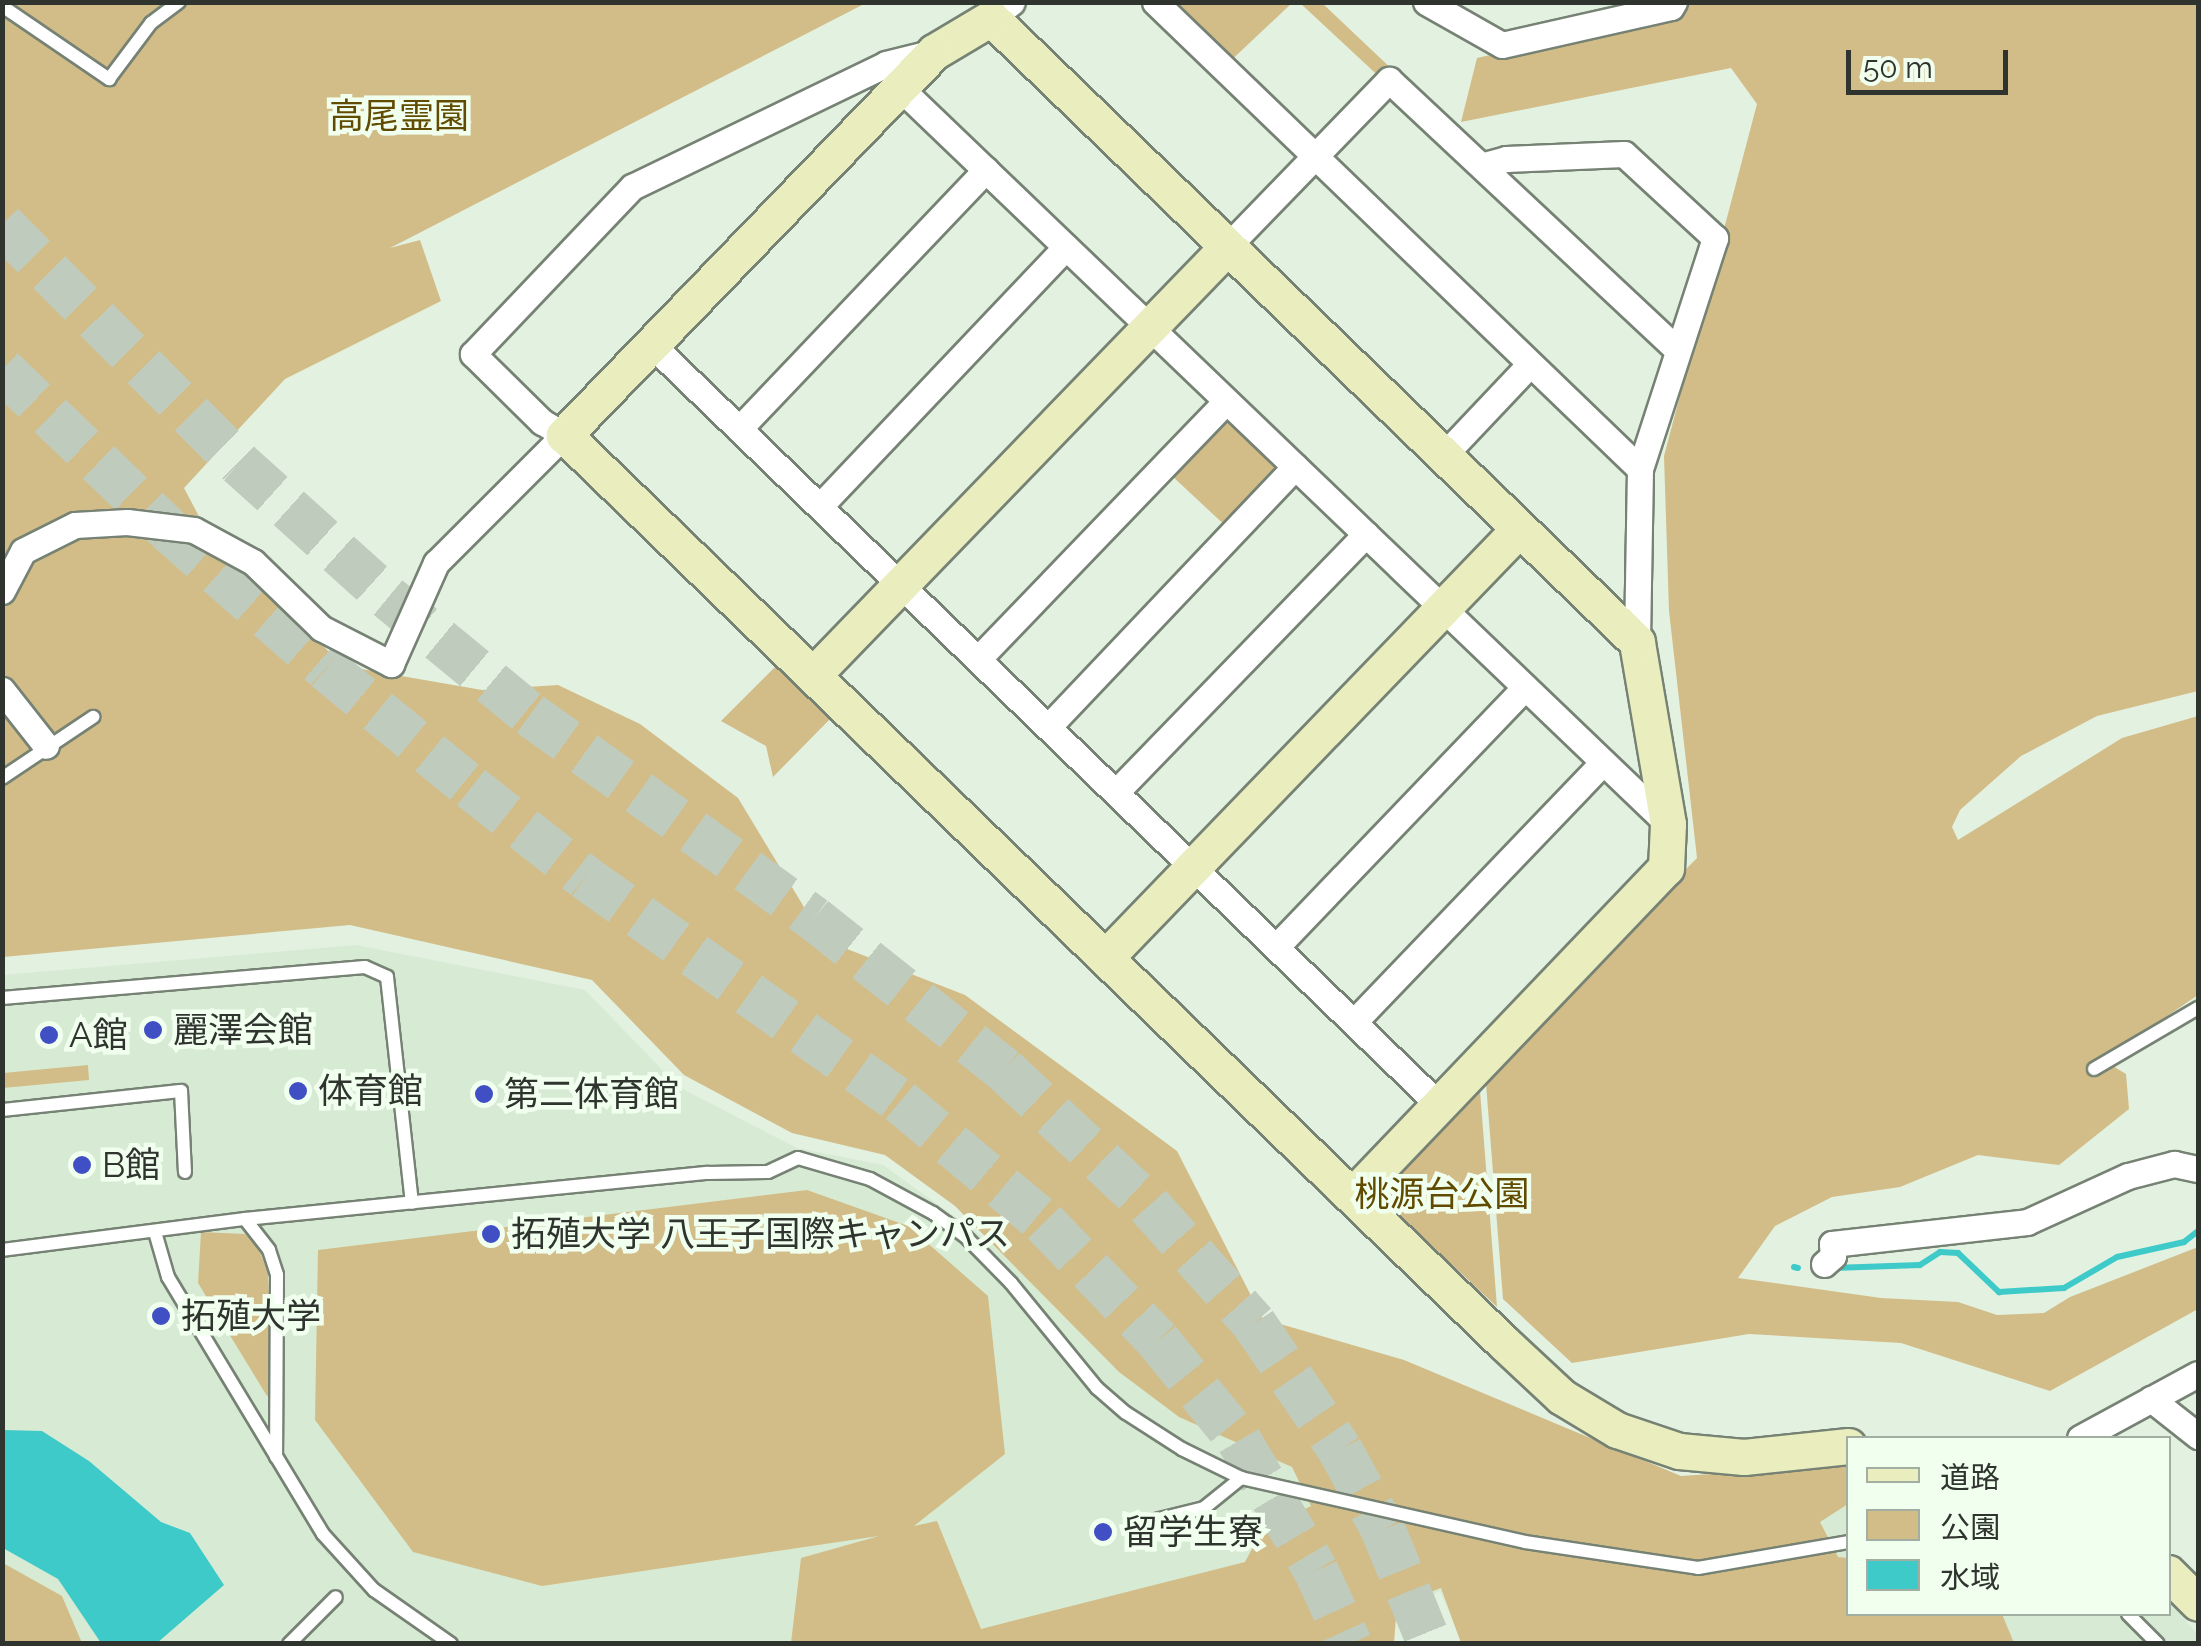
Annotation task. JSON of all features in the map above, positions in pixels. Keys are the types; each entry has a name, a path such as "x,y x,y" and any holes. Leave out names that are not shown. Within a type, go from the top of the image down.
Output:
{"street":[{"path":"1155,2 1640,470"},
{"path":"1426,2 1502,45 1671,7 1674,2"},
{"path":"2,591 22,552 75,525 127,522 194,530 253,562 321,628 391,664 436,563 934,52 1001,10 1227,247 1637,642"},
{"path":"934,52 886,64 632,187 472,354 542,422 564,435 1545,1382 1617,1430 1663,1447 1712,1456 1758,1456 1846,1446"},
{"path":"813,675 1389,80 1676,348"},
{"path":"899,87 1668,824"},
{"path":"1353,1196 1660,878 1670,853 1637,642 1640,470 1676,348 1716,238 1624,154 1506,160 1484,166"},
{"path":"740,429 986,170"},
{"path":"820,506 1066,247"},
{"path":"651,344 1440,1106"},
{"path":"1443,456 1530,364"},
{"path":"978,659 1226,400"},
{"path":"1048,727 1295,466"},
{"path":"1106,957 1519,529"},
{"path":"1116,792 1366,534"},
{"path":"1276,947 1525,686"},
{"path":"2,690 46,746"},
{"path":"1354,1022 1604,762"},
{"path":"1824,1264 1833,1256 1832,1244 2027,1222 2128,1176 2174,1164 2198,1169"},
{"path":"2084,1436 2198,1374"},
{"path":"2151,1399 2198,1436"},
{"path":"2171,1576 2198,1603"}],"lane":[{"path":"2,6 109,79 151,23 180,2"},
{"path":"2,778 93,717"},
{"path":"2,998 366,967 386,977 412,1203"},
{"path":"2094,1069 2198,1008"},
{"path":"2,1110 181,1091 185,1172"},
{"path":"2,1250 245,1219 708,1173 768,1172 798,1158 870,1179 903,1194 965,1236 1053,1330 1097,1388 1126,1413 1182,1450 1241,1478 1526,1542 1698,1568 1846,1542"},
{"path":"245,1219 269,1250 277,1274 276,1461"},
{"path":"155,1232 168,1277 322,1534 374,1590 451,1644"},
{"path":"1139,1524 1204,1508 1241,1478"},
{"path":"289,1644 336,1597"},
{"path":"2130,1616 2158,1644"}],"shaded area":[{"name":"拓殖大学 八王子国際キャンパス","path":"356,945 585,990 679,1087 797,1148 883,1165 1075,1303 1683,1493 1846,1478 1846,1616 2171,1616 2171,1603 2198,1635 2198,1644 1462,1643 1440,1591 1345,1644 3,1644 3,975"}],"green space":[{"name":"高尾霊園","path":"3,3 866,3 390,248 420,240 441,301 285,379 184,488 211,539 344,666 482,690 558,685 640,724 738,798 824,940 965,995 1177,1151 1263,1319 1404,1360 1681,1476 1846,1465 1846,1505 1820,1522 1838,1557 1846,1558 1846,1616 2003,1616 2014,1643 1461,1643 1441,1588 1397,1605 1394,1643 791,1643 801,1558 879,1536 542,1586 413,1552 315,1420 318,1250 807,1190 908,1226 988,1296 1005,1454 914,1526 937,1521 981,1629 1245,1562 1262,1530 1311,1506 1292,1467 1179,1417 1119,1372 955,1206 885,1155 792,1133 684,1075 592,980 350,925 3,957"},
{"path":"1155,3 1292,3 1223,68"},
{"path":"1300,3 1322,3 1396,73 1386,83"},
{"path":"1682,3 2198,3 2198,691 2097,716 2021,756 1960,810 1952,827 1958,840 2122,738 2198,716 2198,995 2103,1060 2126,1074 2129,1109 2059,1165 1978,1155 1900,1187 1832,1197 1775,1226 1738,1278 1881,1298 1958,1302 1997,1315 2044,1313 2070,1297 2198,1247 2198,1309 2050,1391 1901,1343 1749,1334 1572,1363 1503,1299 1485,1071 1697,858 1669,611 1664,456 1757,104 1731,68 1461,122 1477,58 1676,12"},
{"path":"1226,416 1285,472 1230,530 1171,475"},
{"path":"777,665 832,717 773,777 766,746 721,721"},
{"path":"88,1065 89,1080 3,1088 3,1073"},
{"name":"桃源台公園","path":"1480,1091 1497,1307 1392,1208 1390,1183"},
{"path":"201,1232 245,1234 258,1247 268,1272 272,1393 267,1396 198,1283"},
{"path":"3,1563 62,1596 82,1643 3,1643"}],"water":[{"path":"3,1430 42,1431 89,1461 161,1522 190,1533 224,1585 157,1643 101,1643 58,1579 3,1548"}],"waterway":[{"path":"1833,1268 1920,1265 1940,1252 1958,1253 1999,1292 2064,1288 2117,1257 2184,1242 2198,1231"},
{"path":"1794,1267 1798,1268"}],"tunnel":[{"path":"2,224 239,463 388,597 530,714 814,918 1004,1069 1149,1205 1254,1323 1340,1449 1383,1529 1430,1644"},
{"path":"2,369 168,529 326,668 471,787 585,877 900,1101 1044,1222 1158,1340 1239,1440 1316,1570 1350,1644"}],"place":[{"name":"麗澤会館","path":"153,1030"},
{"name":"A館","path":"49,1035"},
{"name":"体育館","path":"298,1091"},
{"name":"第二体育館","path":"484,1094"},
{"name":"B館","path":"82,1165"},
{"name":"拓殖大学 八王子国際キャンパス","path":"491,1234"},
{"name":"拓殖大学","path":"161,1316"},
{"name":"留学生寮","path":"1103,1532"}]}
